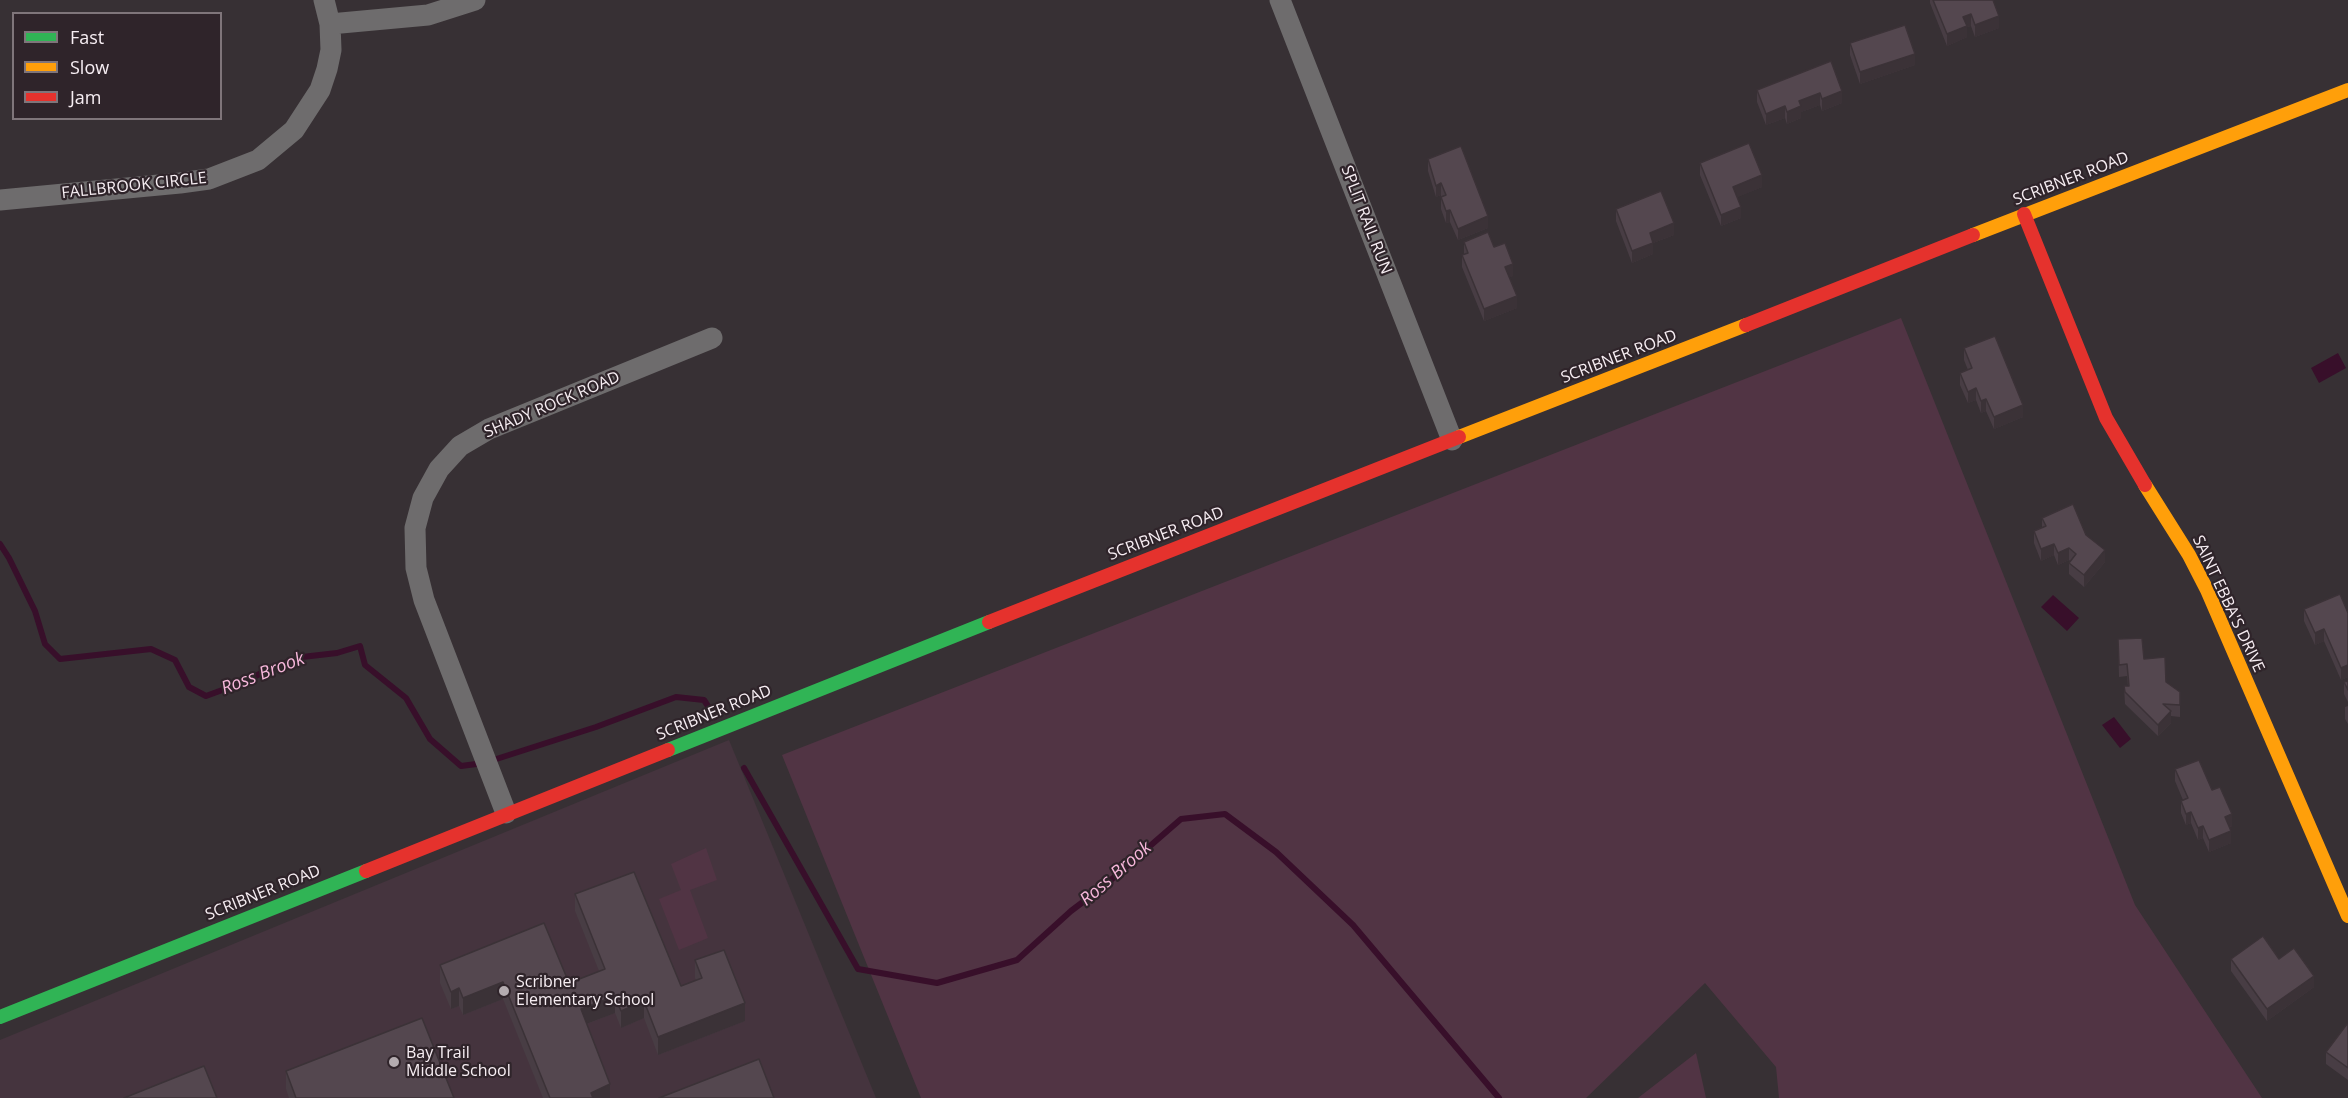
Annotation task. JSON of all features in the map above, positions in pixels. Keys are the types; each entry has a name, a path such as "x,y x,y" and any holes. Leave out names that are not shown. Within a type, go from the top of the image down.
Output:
{"street":[{"name":"FALLBROOK CIRCLE","path":"0,200 209,179 258,160 294,130 320,90 329,60 330,24 324,0"},
{"path":"330,24 428,15 475,0"},
{"name":"SPLIT RAIL RUN","path":"1282,0 1452,440"},
{"name":"SCRIBNER ROAD","path":"0,1017 506,813 2025,214 2348,90"},
{"name":"SAINT EBBA'S DRIVE","path":"2025,214 2106,418 2130,462 2186,549 2207,590 2348,916"},
{"name":"SHADY ROCK ROAD","path":"506,813 428,611 416,567 415,528 423,498 439,469 460,446 489,429 712,338"}],"shaded area":[{"path":"1901,318 2135,905 2262,1098 1779,1098 1776,1067 1705,983 1586,1098 921,1098 782,755"},
{"path":"2338,353 2346,368 2319,383 2311,368"},
{"path":"2053,595 2079,618 2067,631 2041,607"},
{"path":"2114,717 2131,739 2120,748 2102,725"},
{"path":"729,740 876,1098 0,1098 0,1040"},
{"path":"706,848 717,880 690,890 708,938 679,950 659,899 681,890 671,864"},
{"path":"1696,1053 1706,1098 1638,1098"}],"building":[{"path":"1933,0 1993,0 1999,16 1975,25 1971,14 1963,17 1967,26 1947,34"},
{"path":"1905,25 1915,54 1860,72 1850,43"},
{"path":"1831,61 1842,91 1822,99 1820,93 1799,101 1801,106 1787,112 1785,106 1766,114 1757,90"},
{"path":"1749,143 1762,175 1733,187 1741,207 1721,215 1700,163"},
{"path":"1461,146 1488,216 1458,229 1450,210 1446,211 1441,197 1446,195 1441,183 1436,186 1428,159"},
{"path":"1661,191 1674,223 1650,233 1653,243 1632,251 1616,209"},
{"path":"1488,232 1494,247 1505,243 1513,264 1505,267 1517,296 1484,309 1462,255 1468,253 1464,242"},
{"path":"1995,336 2023,405 1994,417 1986,399 1981,401 1976,388 1968,392 1960,373 1972,368 1964,348"},
{"path":"2073,504 2086,535 2105,550 2084,575 2069,563 2076,554 2069,548 2058,553 2054,544 2041,549 2034,531 2046,526 2042,518"},
{"path":"2340,594 2348,613 2348,665 2341,668 2324,629 2315,633 2304,609"},
{"path":"2142,638 2144,659 2165,657 2166,682 2180,692 2180,705 2163,704 2171,711 2158,725 2125,692 2124,686 2129,686 2127,664 2119,665 2118,639"},
{"path":"2199,760 2212,790 2220,787 2232,814 2225,817 2231,831 2209,840 2203,826 2198,828 2191,812 2186,814 2181,801 2188,798 2175,769"},
{"name":"Scribner Elementary School","path":"634,872 681,986 702,978 695,960 724,950 745,1003 658,1037 644,1001 621,1011 615,996 581,1009 610,1084 591,1093 593,1098 550,1098 503,982 463,998 459,988 451,992 440,965 544,923 569,983 605,969 575,894"},
{"path":"2263,936 2279,959 2294,948 2314,976 2267,1009 2231,959"},
{"name":"Bay Trail Middle School","path":"422,1018 454,1098 296,1098 286,1071"},
{"path":"2348,1025 2348,1068 2326,1052"},
{"path":"759,1059 774,1098 659,1098"},
{"path":"204,1066 217,1098 124,1098"}],"waterway":[{"name":"Ross Brook","path":"0,544 35,611 45,644 60,659 151,649 175,660 189,687 206,696 302,657 337,653 360,646 365,665 406,698 430,739 461,766 484,763 596,727 676,697 704,700 715,717"},
{"name":"Ross Brook","path":"744,768 858,969 937,983 1017,960 1071,911 1104,886 1181,819 1225,814 1276,852 1353,925 1499,1098"}],"traffic: fast":[{"path":"668,750 989,622"},
{"path":"0,1017 366,871"}],"traffic: slow":[{"path":"1973,235 2348,90"},
{"path":"1459,437 1746,325"},
{"path":"2145,485 2189,555 2207,590 2348,916"}],"traffic: jam":[{"path":"2024,214 2106,418 2145,485"},
{"path":"1746,325 1973,235"},
{"path":"989,622 1459,437"},
{"path":"366,871 668,750"}],"place":[{"name":"Scribner Elementary School","path":"504,991"},
{"name":"Bay Trail Middle School","path":"394,1062"}]}
